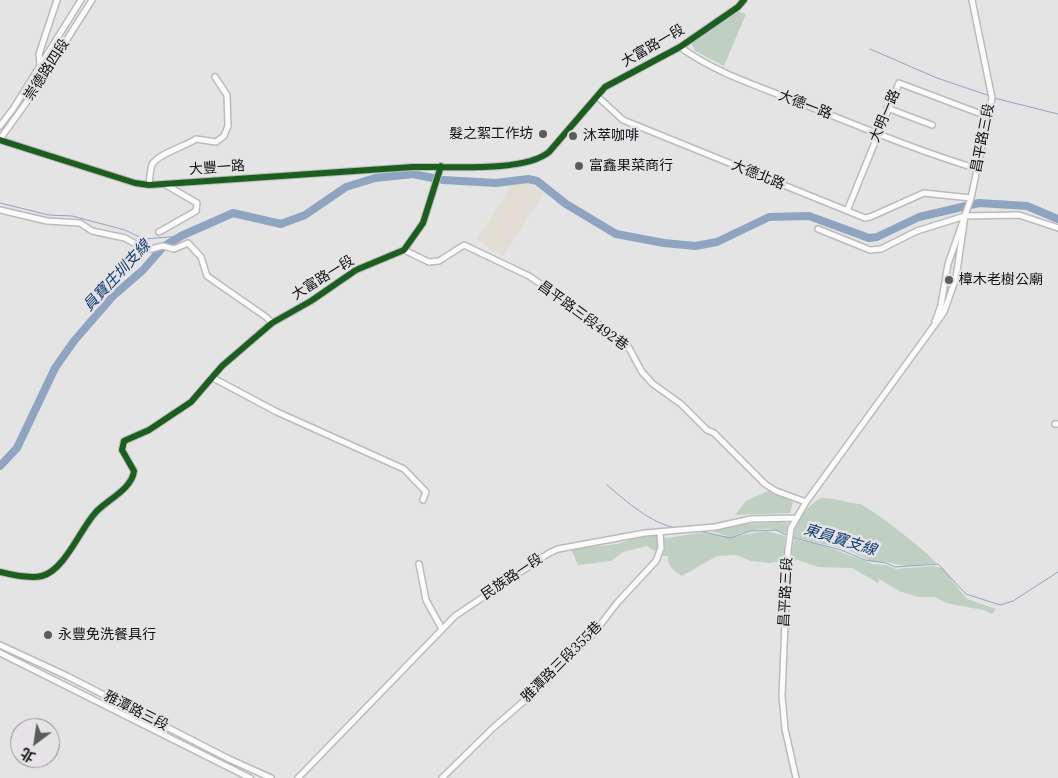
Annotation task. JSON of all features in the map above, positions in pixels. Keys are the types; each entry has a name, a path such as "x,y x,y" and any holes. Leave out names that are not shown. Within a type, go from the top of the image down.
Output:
{"street":[{"path":"48,69 40,64 39,54 56,0"},
{"name":"崇德路四段","path":"0,126 81,0"},
{"name":"崇德路四段","path":"0,140 92,0"},
{"name":"大富路一段","path":"441,166 453,168 517,164 537,159 549,152 578,116 598,97 605,87 680,47 732,12 744,0"},
{"name":"昌平路三段","path":"932,329 941,305 948,264 971,198 989,116 990,96 972,0"},
{"name":"大德一路","path":"680,47 697,59 734,78 877,134 978,169"},
{"path":"149,184 152,165 160,156 185,146 196,139 216,142 224,136 228,126 227,95 215,77"},
{"name":"大明一路","path":"847,211 887,108 899,83 989,116"},
{"name":"大德北路","path":"598,97 623,120 864,218 924,193 971,198"},
{"path":"887,108 932,125"},
{"name":"大豐一路","path":"0,140 135,183 165,185 441,166"},
{"path":"404,250 423,223 441,166"},
{"path":"159,232 196,210 197,203 165,185"},
{"path":"0,210 47,221 80,223 92,231 125,238 143,248 151,249 162,246 174,249 188,243 201,257 207,276 272,323"},
{"path":"818,229 847,243 870,250 881,249 917,231 965,216 1019,215 1058,228"},
{"name":"昌平路三段","path":"796,778 785,729 782,696 789,538 796,518 806,502 944,312 956,278 965,216"},
{"name":"昌平路三段492巷","path":"404,250 429,262 439,261 464,245 529,276 596,322 629,348 642,372 653,384 681,404 707,430 714,433 765,484 776,491 806,502"},
{"name":"大富路一段","path":"0,572 42,576 61,561 95,512 121,491 134,474 122,450 124,441 167,420 191,402 222,366 272,323 311,301 356,270 404,250"},
{"path":"213,378 277,412 404,469 426,492 423,500"},
{"name":"民族路一段","path":"298,778 455,616 554,551 645,533 677,531 750,520 796,518"},
{"name":"雅潭路三段355巷","path":"442,778 487,733 547,681 594,633 617,603 656,561 662,548 660,533"},
{"path":"419,564 426,600 442,629"},
{"name":"雅潭路三段","path":"0,645 67,676 229,759 271,778"},
{"name":"雅潭路三段","path":"0,652 250,778"}],"shaded area":[{"path":"522,183 533,185 544,193 503,256 477,240 511,185"}],"green space":[{"path":"736,11 746,14 724,66 695,51 691,42"},
{"path":"770,490 793,502 790,513 735,515 746,501"},
{"path":"822,498 865,506 912,541 936,563 906,566 886,562 873,562 848,550 794,537 797,525 803,514"},
{"path":"788,523 786,534 773,529 759,529 732,537 766,531 785,536 784,561 770,563 751,561 736,555 717,556 682,576 670,565 668,556 663,556 646,546 623,552 611,561 578,565 571,549 618,544 638,537 655,535 667,538 699,533 730,537 711,531 744,524"},
{"path":"794,539 822,545 873,564 886,565 896,569 934,566 942,568 967,599 996,609 992,614 983,610 946,603 935,597 918,597 899,591 879,579 878,583 852,568 818,567 798,560 790,561"}],"waterway":[{"path":"870,49 937,78 990,96"},
{"path":"994,98 1058,114"},
{"name":"員寶庄圳支線","path":"0,466 17,448 55,368 74,341 113,296 143,270 163,247 181,236 233,213 281,224 305,215 346,187 375,178 413,174 433,178"},
{"path":"443,180 496,183 528,179 537,181 566,204 616,234 664,243 695,246 717,242 769,217 809,216 869,238 877,237 919,217 979,203 1027,206 1058,219"},
{"path":"0,203 49,215 72,216 125,230 144,239 181,236"},
{"name":"東員寶支線","path":"607,485 648,517 667,526 677,528"},
{"name":"東員寶支線","path":"698,531 731,538 750,531 776,530 788,536"},
{"name":"東員寶支線","path":"791,537 841,550 865,560 886,563 895,567 938,564 966,594 1000,605 1013,601 1058,572"}],"cycle path":[{"path":"0,140 135,183 149,185 413,167 484,167 522,163 537,159 549,152 605,87 680,47 738,7 744,0"},
{"path":"0,572 32,577 42,576 58,566 90,519 129,483 134,471 122,450 124,441 149,430 191,402 222,366 272,323 311,301 356,270 404,250 423,223 441,166"}],"place":[{"name":"髮之絮工作坊","path":"543,134"},
{"name":"沐萃咖啡","path":"573,136"},
{"name":"富鑫果菜商行","path":"579,166"},
{"name":"樟木老樹公廟","path":"949,280"},
{"name":"永豐免洗餐具行","path":"48,635"}]}
